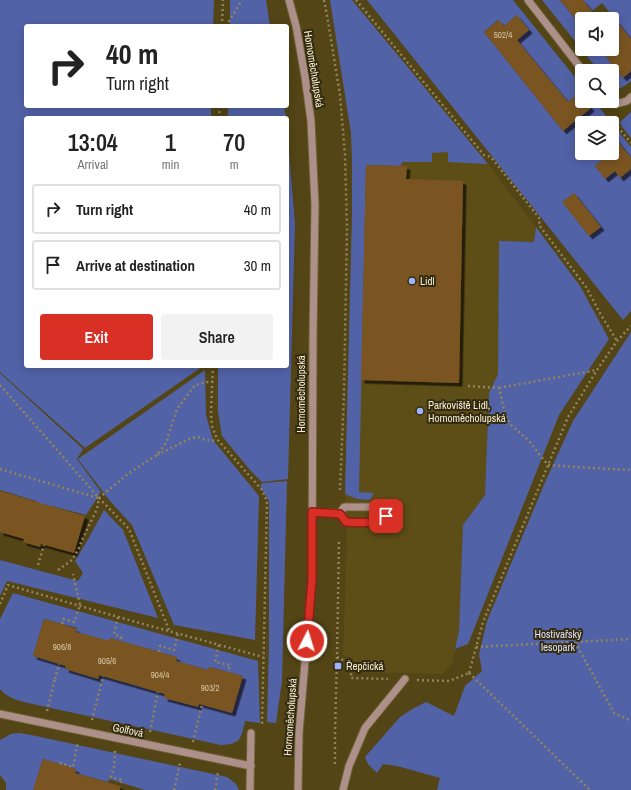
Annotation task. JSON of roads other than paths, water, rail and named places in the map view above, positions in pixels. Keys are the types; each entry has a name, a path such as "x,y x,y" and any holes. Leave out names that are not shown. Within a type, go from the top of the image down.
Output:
{"street":[{"name":"Hornoměcholupská","path":"289,0 296,26 311,121 315,205 312,579 299,733 298,790"},
{"path":"528,0 578,64"},
{"path":"619,102 627,100 631,97"},
{"path":"312,512 340,514 346,522 362,523 375,521 386,516 375,507 344,507 340,514"},
{"path":"343,790 349,766 365,728 405,679"},
{"name":"Golfová","path":"0,714 251,766"},
{"path":"250,790 251,734"}],"place":[{"name":"Lidl","path":"412,281"},
{"name":"Parkoviště Lidl, Hornoměcholupská","path":"420,411"},
{"name":"Řepčická","path":"338,666"}],"park label":[{"name":"Hostivařský lesopark","path":"558,640"}]}
